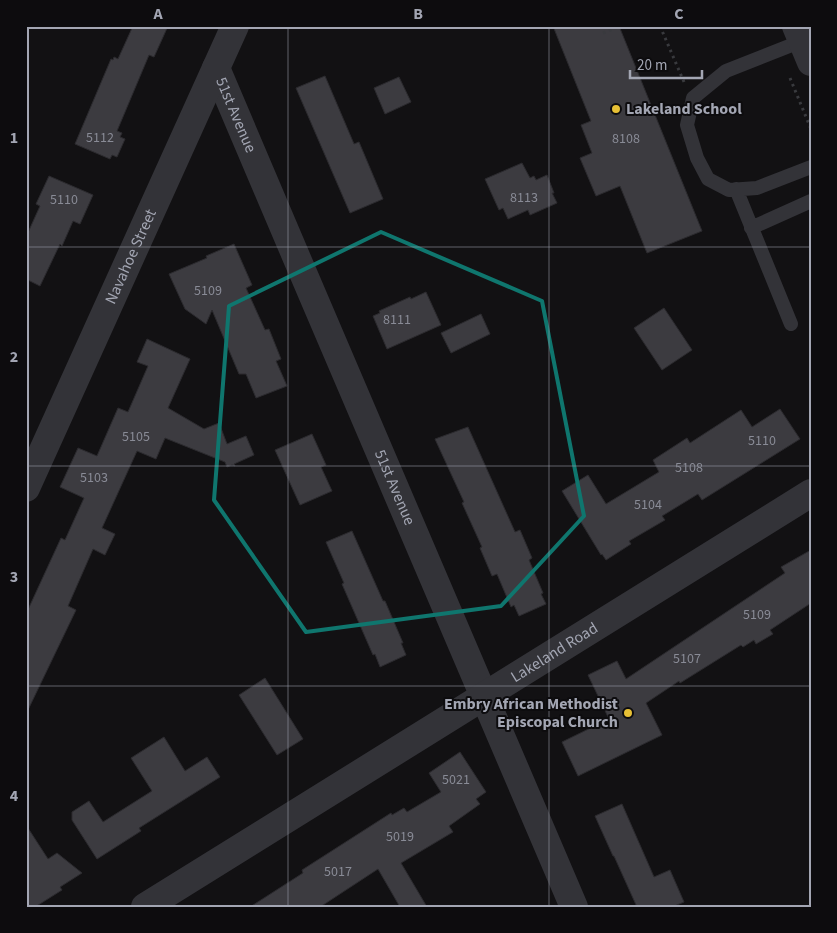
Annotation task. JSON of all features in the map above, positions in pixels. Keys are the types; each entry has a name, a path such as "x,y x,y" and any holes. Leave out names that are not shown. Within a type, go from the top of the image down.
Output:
{"street":[{"name":"Navahoe Street","path":"26,488 235,26"},
{"name":"51st Avenue","path":"216,68 574,907"},
{"name":"Lakeland Road","path":"145,907 811,493"}],"lane":[{"path":"803,43 726,71 694,98 687,125 697,158 708,178 729,190 757,188 811,167"},
{"path":"736,189 791,324"},
{"path":"751,228 811,202"}],"path":[{"path":"603,33 620,26"},
{"path":"660,26 682,79 694,98"}],"highlighted area":[{"path":"381,232 542,301 584,516 501,606 306,632 214,500 229,306"}],"building":[{"path":"133,26 168,26 154,57 149,55 117,131 122,133 120,137 125,139 117,157 112,155 110,159 75,144 111,59 113,60 114,57 118,59"},
{"path":"553,26 619,26 702,231 647,253 620,186 596,196 580,158 592,153 581,125 591,121"},
{"path":"325,76 354,144 359,142 383,199 350,213 296,88"},
{"path":"399,77 411,102 385,114 374,88"},
{"path":"522,163 530,178 534,176 536,180 547,175 557,203 530,215 528,210 508,219 503,208 499,210 485,179"},
{"path":"49,176 93,195 80,224 73,221 62,246 60,244 40,286 26,279 26,237 40,206 36,204"},
{"path":"234,244 252,285 246,288 265,330 269,329 281,359 276,361 287,386 256,398 246,374 239,374 212,310 206,324 185,309 169,274"},
{"path":"426,292 441,325 387,349 373,316 380,313 379,311"},
{"path":"664,308 692,350 662,370 634,328"},
{"path":"481,314 490,334 451,353 441,333"},
{"path":"147,339 190,359 168,408 204,429 219,423 227,444 246,436 254,455 234,464 235,466 227,467 225,462 165,438 156,459 137,451 102,528 115,534 105,555 93,549 68,606 76,610 26,714 26,614 61,538 65,540 84,498 60,487 78,448 97,456 118,408 128,412 148,366 137,362"},
{"path":"780,409 800,439 702,500 698,494 662,516 665,520 629,541 631,544 606,560 601,555 562,491 588,475 606,504 659,472 653,460 687,438 690,443 741,410 752,427"},
{"path":"468,427 515,532 520,530 532,558 529,560 546,604 519,616 514,605 511,607 497,574 492,576 480,548 482,547 462,503 464,502 435,439"},
{"path":"312,434 326,465 321,467 332,491 300,505 275,450"},
{"path":"352,531 383,601 385,601 403,643 401,643 406,655 380,667 342,584 344,583 326,542"},
{"path":"811,550 811,603 770,630 773,634 756,644 754,640 743,647 741,645 680,683 679,681 646,703 662,735 578,776 562,742 609,719 588,675 617,661 626,679 785,573 781,567"},
{"path":"265,678 303,739 277,755 239,695"},
{"path":"164,737 185,771 207,757 220,777 139,828 141,831 97,859 72,820 72,812 89,801 103,822 152,791 131,758"},
{"path":"460,752 486,792 476,799 480,804 449,826 453,832 401,863 427,907 400,907 378,869 320,907 250,907 303,873 302,870 391,813 392,815 404,808 407,812 441,792 429,773"},
{"path":"622,804 654,877 670,870 684,902 672,907 637,907 595,816"},
{"path":"26,825 48,859 57,853 82,873 60,887 62,890 35,907 26,907"}],"place":[{"name":"Lakeland School","path":"616,109"},
{"name":"Embry African Methodist Episcopal Church","path":"628,713"}]}
